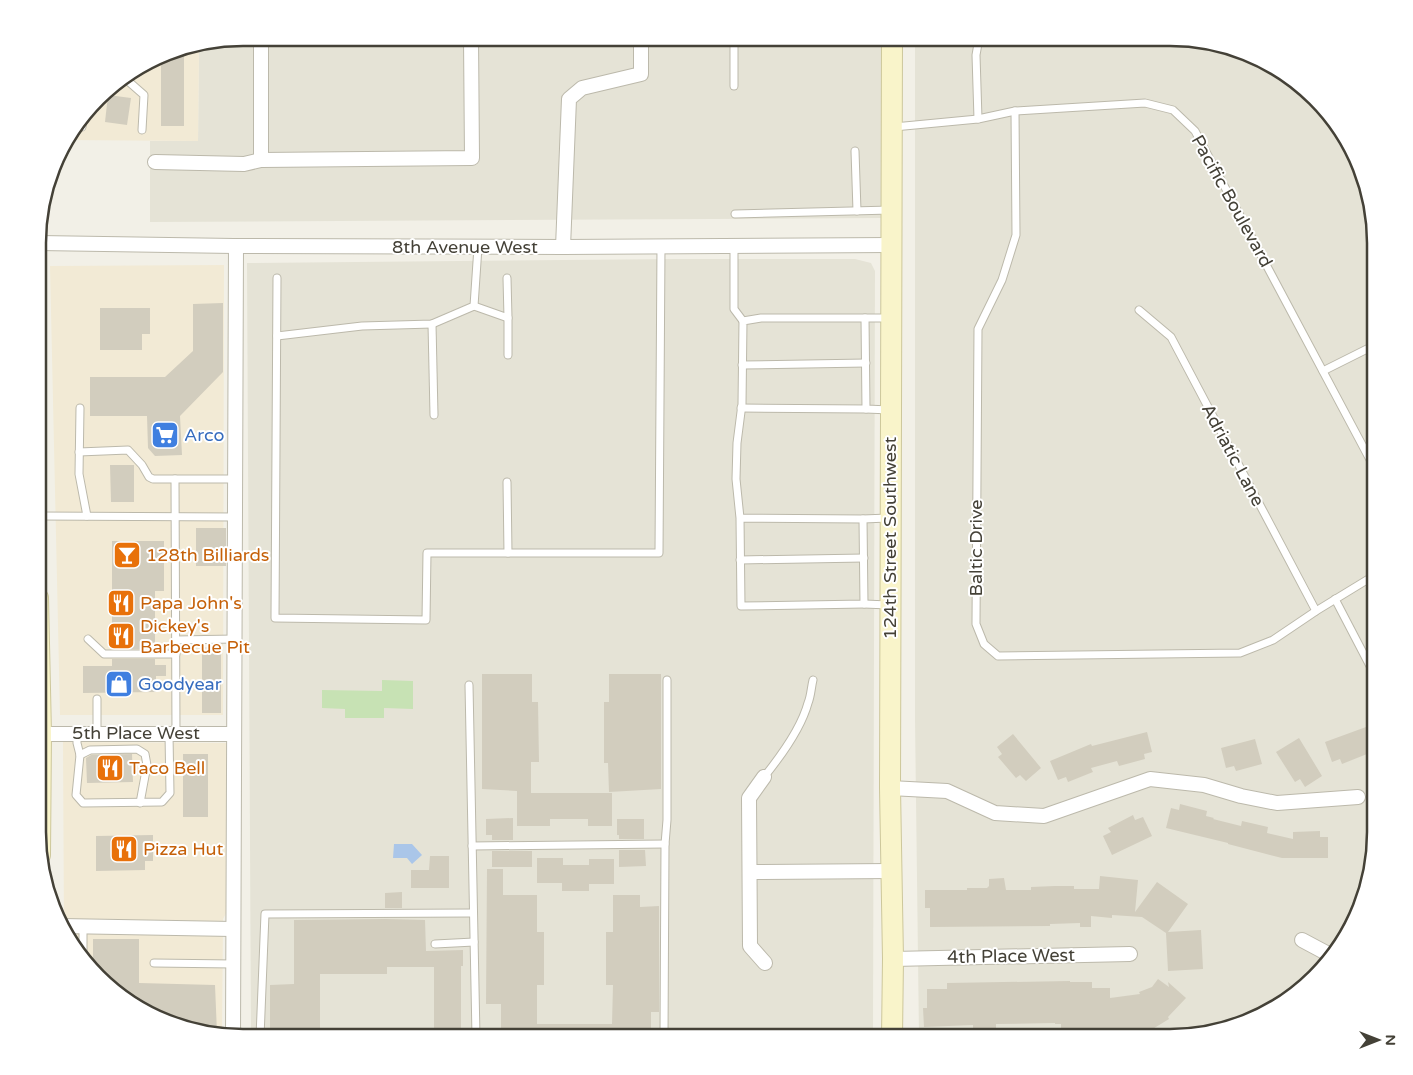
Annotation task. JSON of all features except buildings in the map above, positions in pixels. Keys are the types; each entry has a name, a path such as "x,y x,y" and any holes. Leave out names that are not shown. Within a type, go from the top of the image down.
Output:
{"street":[{"path":"261,46 261,160"},
{"path":"155,162 244,164 261,160 472,158 471,46"},
{"path":"563,247 569,99 582,88 641,74 641,46"},
{"name":"124th Street Southwest","path":"892,46 890,788 893,959 892,1029"},
{"name":"8th Avenue West","path":"46,243 478,247 891,245"},
{"path":"233,1028 236,246"},
{"name":"5th Place West","path":"46,734 234,734"},
{"path":"764,777 749,798 750,946 765,963"},
{"path":"890,788 947,791 995,813 1044,816 1150,779 1204,785 1241,796 1277,803 1358,797"},
{"path":"750,872 891,871"},
{"path":"71,926 233,929"},
{"path":"1302,940 1326,953"},
{"name":"4th Place West","path":"893,959 1130,954"}],"lane":[{"path":"734,46 734,86"},
{"path":"978,46 976,55 978,119"},
{"path":"129,83 144,96 142,130"},
{"name":"Pacific Boulevard","path":"892,128 978,119 1015,111 1145,103 1173,110 1195,131 1367,454"},
{"name":"Baltic Drive","path":"1015,111 1016,235 1002,280 978,329 976,624 984,644 998,656 1240,653 1273,640 1316,610"},
{"path":"854,151 857,211"},
{"path":"735,214 891,210"},
{"path":"277,278 275,618 426,620 427,553 659,553 661,246"},
{"path":"734,246 734,309 743,321 741,408 737,442 736,479 740,518 741,606 890,605"},
{"path":"474,306 478,247"},
{"path":"507,278 508,355"},
{"path":"277,336 362,326 432,324 474,306 508,318"},
{"name":"Adriatic Lane","path":"1139,310 1171,337 1316,610"},
{"path":"743,321 762,318 891,318"},
{"path":"865,318 866,409"},
{"path":"432,324 434,415"},
{"path":"1323,371 1367,349"},
{"path":"742,365 866,363"},
{"path":"80,408 79,474 87,516"},
{"path":"741,408 890,410"},
{"path":"79,452 128,450 142,465 149,477 153,479 235,478"},
{"path":"77,734 80,755 76,795 83,803 162,802 170,793 176,654 175,479"},
{"path":"507,482 508,553"},
{"path":"46,516 235,517"},
{"path":"740,518 890,518"},
{"path":"863,519 864,604"},
{"path":"740,560 864,558"},
{"path":"1316,610 1367,580"},
{"path":"1335,599 1367,659"},
{"path":"88,639 104,654 176,654"},
{"path":"176,640 235,639"},
{"path":"664,1029 665,844 668,820 668,680"},
{"path":"764,777 788,744 805,713 809,703 813,680"},
{"path":"469,685 476,1029"},
{"path":"97,700 98,733"},
{"path":"80,755 90,750 137,749 145,754 146,765 140,803"},
{"path":"472,846 665,844"},
{"path":"260,1029 265,914 473,913"},
{"path":"83,926 83,946"},
{"path":"435,944 474,942"},
{"path":"154,963 233,964"}],"shaded area":[{"path":"243,46 881,46 881,218 150,222 150,141 198,141 199,51 217,48"},
{"path":"915,46 1170,46 1196,48 1221,53 1245,61 1279,79 1300,95 1318,113 1334,134 1346,156 1352,168 1363,204 1367,243 1367,832 1365,858 1360,883 1352,907 1334,941 1318,962 1300,980 1279,996 1245,1014 1209,1025 1170,1029 919,1029 915,720"},
{"path":"199,51 198,141 75,140 95,113 113,95 134,79 168,61"},
{"path":"855,259 871,263 875,271 873,1029 251,1029 247,263"},
{"path":"224,265 223,715 60,715 50,266"},
{"path":"63,742 232,743 232,902 223,919 222,1027 204,1025 168,1014 134,996 113,980 95,962 79,941 64,913"}],"green space":[{"path":"382,680 413,681 413,709 384,708 384,718 345,718 345,709 322,708 322,690 382,691"}],"water":[{"path":"394,844 412,844 422,855 412,864 407,858 393,858"}],"place":[{"name":"Arco","path":"165,435"},
{"name":"128th Billiards","path":"127,555"},
{"name":"Papa John's","path":"121,603"},
{"name":"Dickey's Barbecue Pit","path":"121,636"},
{"name":"Goodyear","path":"119,684"},
{"name":"Taco Bell","path":"110,768"},
{"name":"Pizza Hut","path":"124,849"}]}
